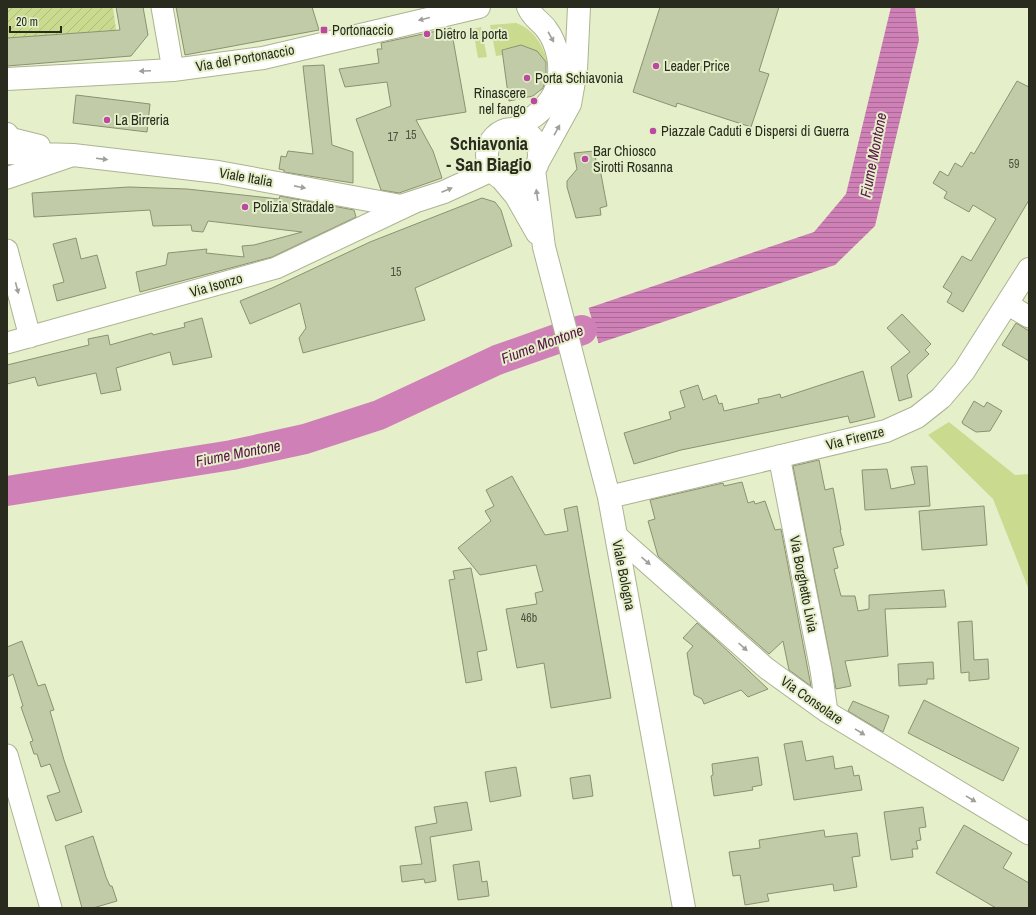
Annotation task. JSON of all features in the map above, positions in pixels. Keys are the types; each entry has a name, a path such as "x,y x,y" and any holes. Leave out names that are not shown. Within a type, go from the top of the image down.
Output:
{"main road":[{"name":"Via del Portonaccio","path":"7,79 173,70 263,58 479,7"},
{"path":"528,7 532,16 547,30 555,45 560,67 559,81 554,94 545,107 533,119 514,129 499,133 491,141 487,156 490,175 506,180 518,180 525,178 536,167 570,104 576,70 579,7"},
{"path":"514,129 526,132 535,141 539,152 536,167"},
{"path":"7,134 12,139 74,155"},
{"name":"Viale Italia","path":"7,153 74,155 218,172 401,206 490,175"},
{"name":"Viale Bologna","path":"536,167 546,254 609,497 684,908"},
{"name":"Viale Bologna","path":"490,175 525,210 546,254"},
{"name":"Via Firenze","path":"609,497 886,431 917,417 941,398 964,371 1029,269"}],"street":[{"path":"162,7 173,70"},
{"path":"7,178 74,155"},
{"name":"Via Isonzo","path":"7,344 276,268 416,202"},
{"path":"7,250 30,337"},
{"path":"1007,304 1029,317"},
{"name":"Via Borghetto Livia","path":"779,456 821,670 827,712"},
{"name":"Via Consolare","path":"617,536 766,668 827,712 1029,834"},
{"path":"7,755 51,908"}],"green space":[{"path":"7,7 113,7 116,30 7,38"},
{"path":"516,23 529,30 538,40 549,66 534,50 524,47 502,49 503,55 496,56 490,25"},
{"path":"481,27 487,57 478,58 473,29"},
{"path":"949,422 1015,475 1029,474 1029,590 993,499 928,435"}],"water":[{"path":"891,7 915,7 919,40 875,226 835,265 548,360 538,325 814,232 846,194"}],"pier":[{"path":"588,306 599,345 547,362 537,324"}],"building":[{"path":"116,7 143,7 148,35 131,56 7,66 7,38 120,30"},
{"path":"176,7 312,7 319,30 185,55"},
{"path":"660,7 779,7 759,71 769,74 751,127 677,103 676,107 633,92"},
{"path":"451,28 466,112 416,120 433,151 442,178 399,193 381,190 356,119 391,106 387,82 345,87 339,69 379,63 377,49 382,49 381,43"},
{"name":"Porta Schiavonia","path":"521,45 537,51 546,62 546,78 543,88 533,96 509,101 502,50"},
{"path":"324,65 332,145 353,152 353,183 284,172 284,170 279,169 281,156 286,157 288,151 313,154 303,66"},
{"path":"1017,81 1029,87 1029,200 963,312 947,302 952,293 943,287 962,256 971,261 996,219 973,205 969,212 944,198 947,192 933,183 940,171 948,176 955,163 962,167 971,152 974,154"},
{"path":"76,95 150,104 147,132 73,123"},
{"path":"594,151 598,170 600,169 607,206 600,208 601,215 576,218 567,187 567,181 577,169 574,153"},
{"path":"129,187 187,189 279,199 280,196 354,210 356,217 272,257 140,292 136,272 166,265 168,253 207,249 206,253 244,257 242,246 254,245 302,232 208,221 203,232 192,231 191,225 153,226 150,210 34,217 32,193"},
{"path":"482,198 495,202 501,210 512,246 415,288 425,320 303,353 299,338 306,328 300,303 250,324 240,301 272,288 370,242"},
{"path":"76,238 81,259 97,255 106,288 57,301 53,285 64,282 53,244"},
{"path":"902,314 931,344 925,350 929,354 907,375 912,397 899,401 891,367 910,352 887,328"},
{"path":"202,318 212,357 173,365 170,352 116,368 121,390 101,394 96,373 38,386 35,377 7,384 7,365 89,345 88,339 108,335 110,345 152,333 153,335 185,327 184,323"},
{"path":"1016,323 1029,331 1029,361 1002,345"},
{"path":"863,371 875,417 850,423 848,416 681,450 634,464 624,433 671,419 669,412 685,407 680,391 698,385 703,400 716,395 719,404 722,403 724,411 759,403 758,399 780,394 781,398"},
{"path":"974,401 984,407 987,402 1002,411 990,431 976,432 963,424 962,422"},
{"path":"819,460 825,490 833,488 844,545 833,548 838,568 834,569 841,596 855,596 858,611 869,609 869,595 944,590 946,607 885,609 888,656 845,661 851,686 836,689 793,466"},
{"path":"927,466 930,506 865,510 862,470 887,469 891,489 915,484 911,467"},
{"path":"512,476 545,535 568,531 564,509 577,506 611,698 551,708 544,663 517,668 506,609 537,604 535,593 543,591 536,565 480,575 458,548 491,521 485,511 494,506 486,490"},
{"path":"742,482 748,503 754,501 755,504 765,501 775,530 781,529 811,686 789,670 783,641 769,654 658,556 648,521 655,519 650,500 723,483 724,486"},
{"path":"984,506 987,545 922,550 919,511"},
{"path":"471,568 487,650 477,652 482,680 466,683 449,580 455,579 453,571"},
{"path":"972,621 974,660 988,659 989,679 969,681 969,672 961,673 958,622"},
{"path":"697,623 768,689 748,697 741,690 704,704 702,699 694,695 687,653 693,646 683,638"},
{"path":"22,641 38,686 45,684 54,710 50,711 64,760 82,812 56,821 47,796 60,792 50,764 41,767 37,754 34,754 30,742 33,741 21,707 23,706 13,674 7,677 7,647"},
{"path":"933,662 934,679 927,679 927,684 899,686 898,664"},
{"path":"924,700 1019,748 1003,781 908,733"},
{"path":"853,701 889,716 883,732 848,711"},
{"path":"802,741 806,761 833,756 835,769 852,766 854,776 859,775 862,790 794,800 784,744"},
{"path":"758,757 762,785 752,787 753,790 714,796 711,776 713,775 712,764"},
{"path":"516,767 521,796 490,802 485,772"},
{"path":"590,775 593,796 573,799 570,778"},
{"path":"467,802 472,830 430,837 436,881 425,883 424,879 402,882 400,866 422,864 415,827 437,823 434,807"},
{"path":"923,807 926,827 919,828 921,840 916,841 918,849 912,849 913,857 891,860 884,812"},
{"path":"964,825 1012,853 1003,868 1029,883 1029,908 996,908 936,873"},
{"path":"824,830 825,837 857,833 860,856 852,857 857,887 834,891 833,884 767,894 769,901 745,905 740,875 733,876 729,852 760,848 759,840"},
{"path":"93,836 106,877 110,886 112,886 117,901 93,908 82,908 65,846"},
{"path":"479,861 482,882 487,881 489,896 458,900 453,865"}],"waterway":[{"name":"Fiume Montone","path":"7,491 232,455 305,439 379,415 497,360 582,330"}],"place":[{"name":"Portonaccio","path":"324,30"},
{"name":"Dietro la porta","path":"427,34"},
{"name":"Leader Price","path":"656,66"},
{"name":"Porta Schiavonia","path":"527,78"},
{"name":"Rinascere nel fango","path":"534,101"},
{"name":"La Birreria","path":"107,120"},
{"name":"Piazzale Caduti e Dispersi di Guerra","path":"653,131"},
{"name":"Bar Chiosco Sirotti Rosanna","path":"585,159"},
{"name":"Polizia Stradale","path":"245,207"}],"district":[{"name":"Schiavonia - San Biagio","path":"489,153"}]}
